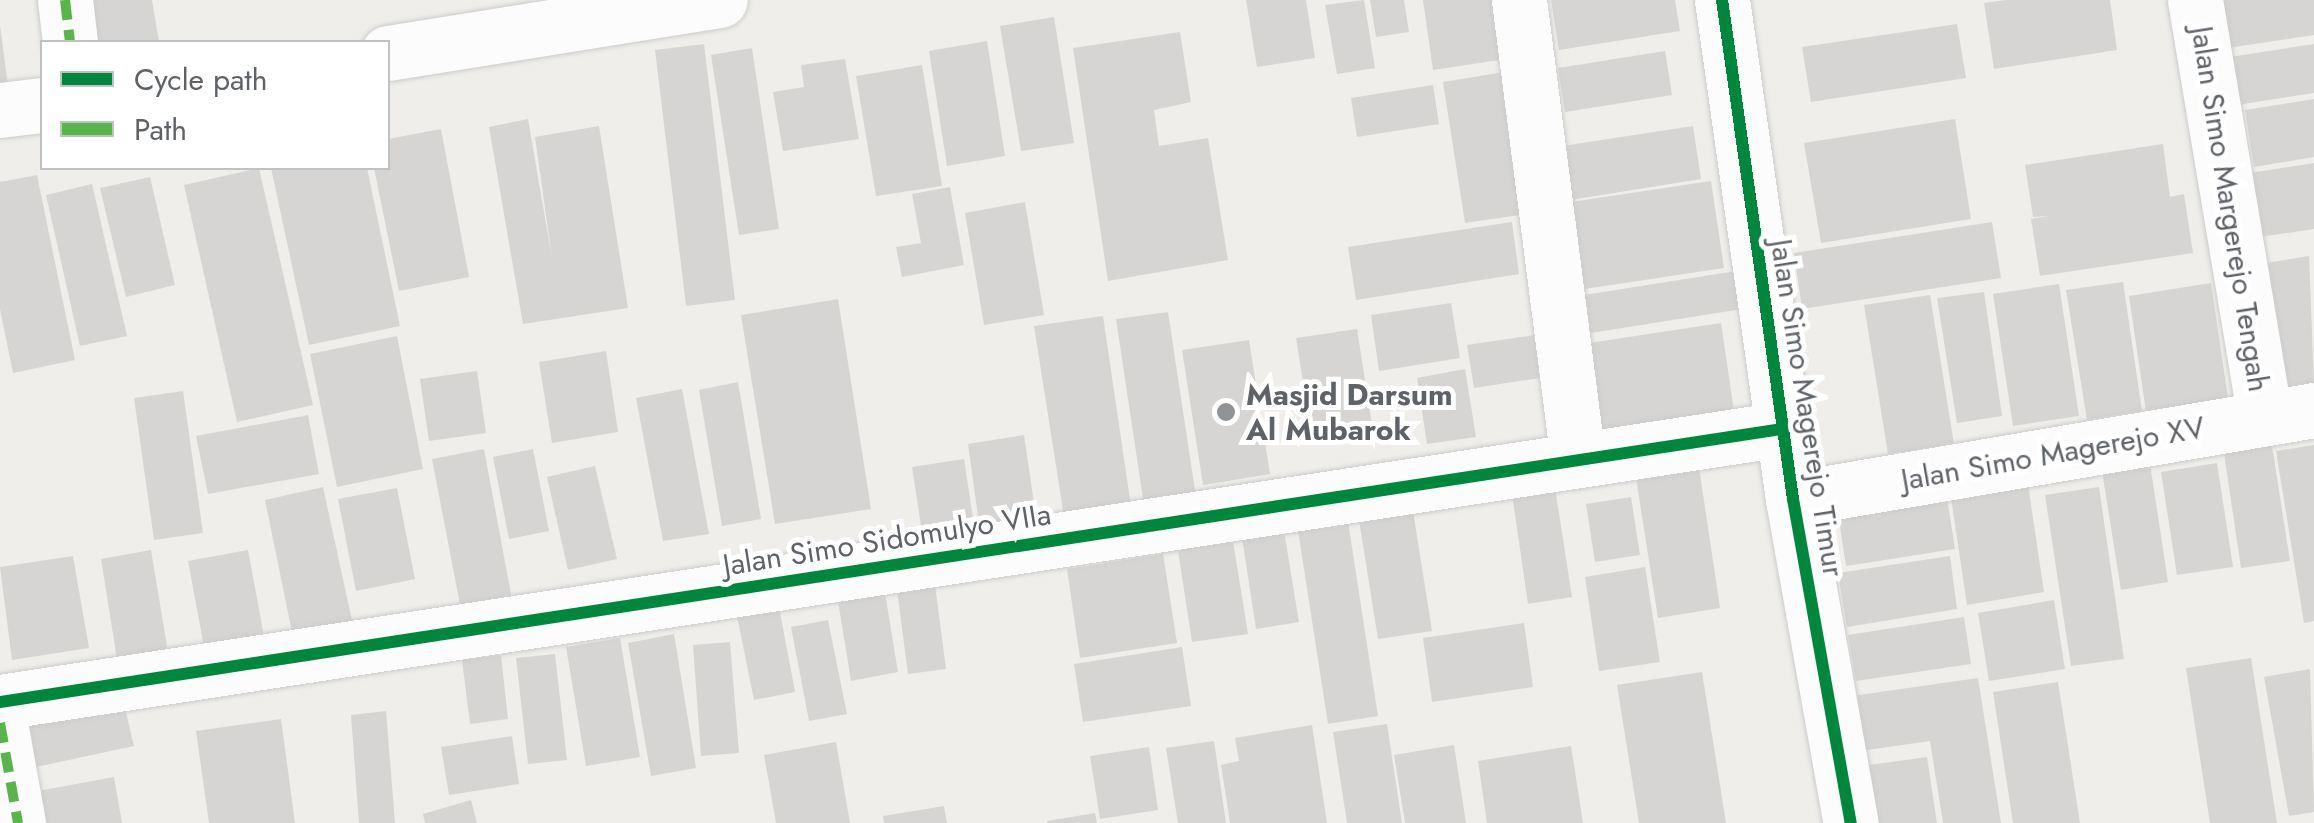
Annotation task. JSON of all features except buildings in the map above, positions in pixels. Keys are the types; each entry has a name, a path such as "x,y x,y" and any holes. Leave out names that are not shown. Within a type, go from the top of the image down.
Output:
{"street":[{"path":"65,0 70,40"},
{"path":"390,52 720,0"},
{"path":"1519,0 1578,460"},
{"name":"Jalan Simo Magerejo Timur","path":"1722,0 1782,429 1851,823"},
{"name":"Jalan Simo Margerejo Tengah","path":"2195,0 2289,414"},
{"path":"0,110 40,106"},
{"name":"Jalan Simo Magerejo XV","path":"1793,499 2289,414"},
{"name":"Jalan Simo Sidomulyo VIIa","path":"0,702 1782,429"},
{"path":"0,723 18,823"}],"marked path":[{"path":"65,0 70,40"},
{"path":"0,723 18,823"}],"cycle path":[{"path":"1722,0 1793,499 1851,823"},
{"path":"0,702 1783,429"}],"place":[{"name":"Masjid Darsum Al Mubarok","path":"1226,412"}]}
